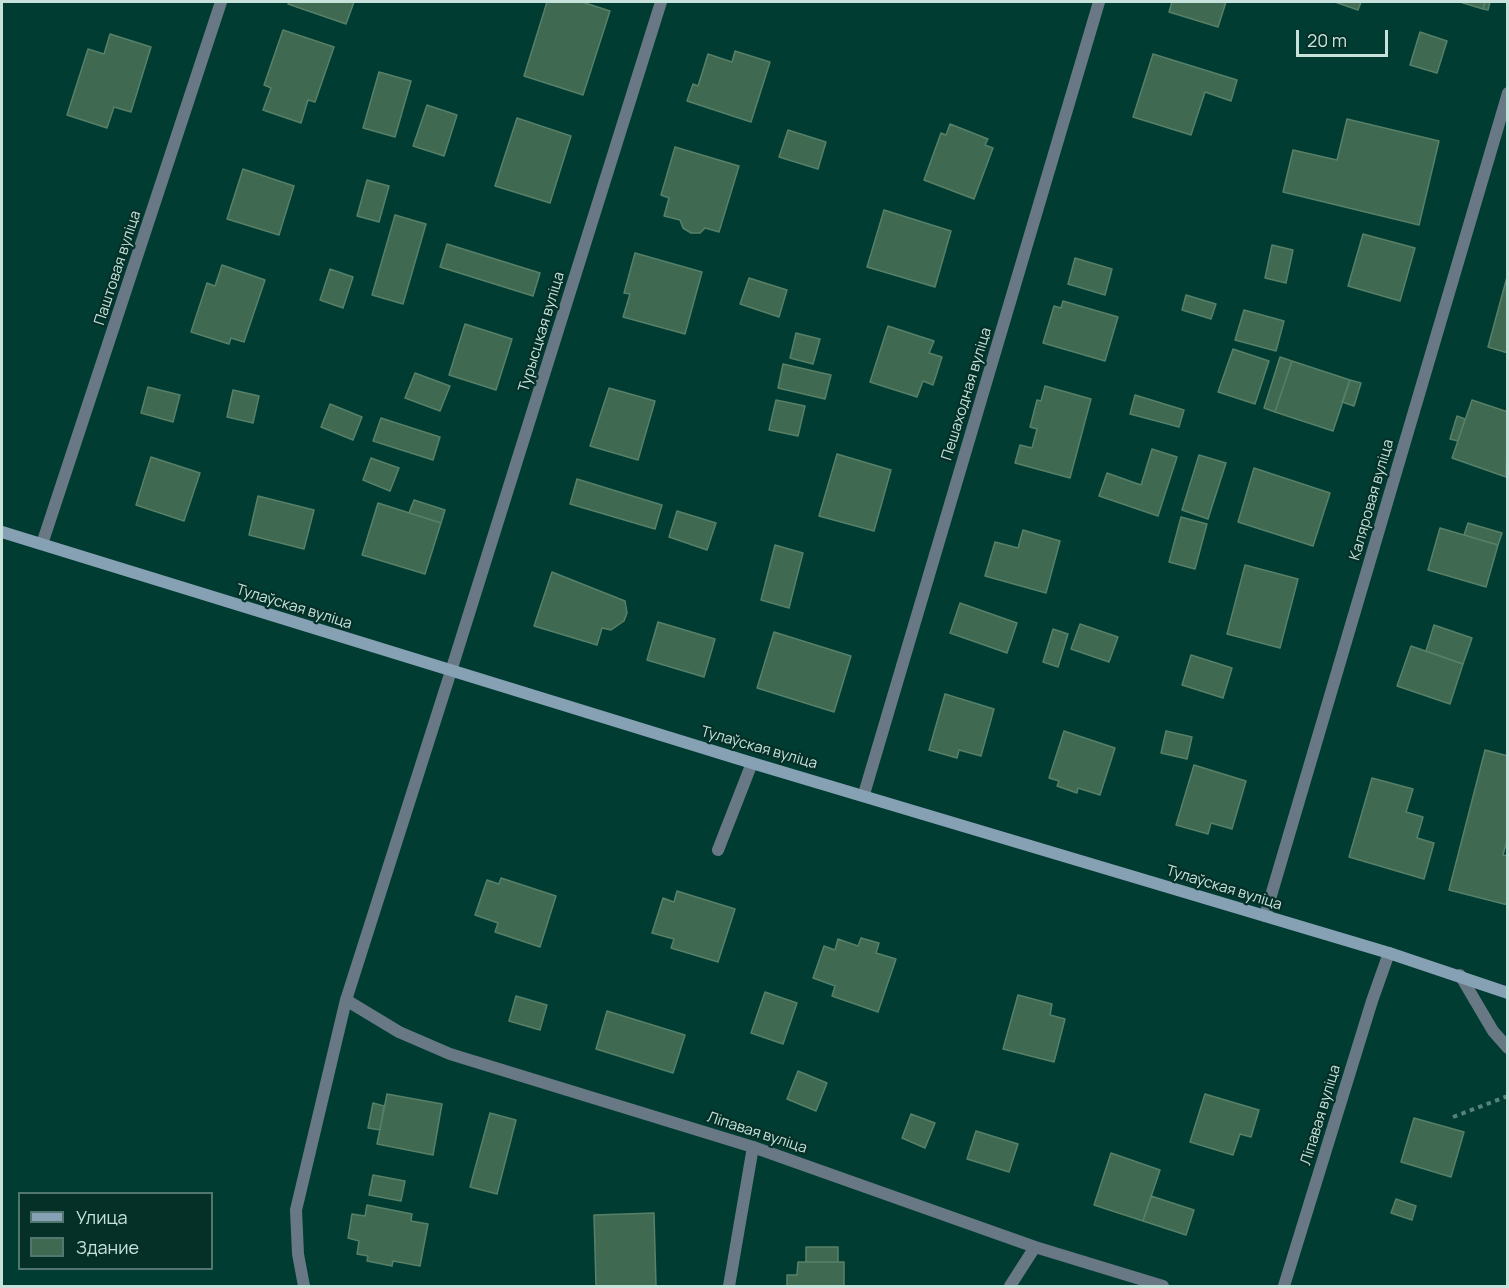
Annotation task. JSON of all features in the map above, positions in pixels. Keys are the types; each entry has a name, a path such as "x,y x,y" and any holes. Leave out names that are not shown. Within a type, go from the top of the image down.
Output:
{"main road":[{"name":"Тулаўская вуліца","path":"2,532 752,763 864,794 1389,953 1508,993"}],"street":[{"name":"Паштовая вуліца","path":"42,544 221,2"},
{"name":"Турысцкая вуліца","path":"304,1287 298,1254 296,1210 346,1000 452,671 661,2"},
{"name":"Пешаходная вуліца","path":"864,794 1099,2"},
{"name":"Каляровая вуліца","path":"1265,916 1508,93"},
{"path":"718,850 752,763"},
{"name":"Ліпавая вуліца","path":"1284,1287 1372,1001 1389,953"},
{"path":"1460,975 1493,1031 1508,1048"},
{"name":"Ліпавая вуліца","path":"346,1000 399,1032 450,1054 753,1147 1035,1247 1163,1287"},
{"path":"729,1287 753,1147"},
{"path":"1010,1287 1035,1247"}],"path":[{"path":"1453,1117 1508,1096"}],"building":[{"path":"289,2 354,2 346,24 288,4"},
{"path":"547,2 582,2 610,11 583,95 524,76"},
{"path":"1172,2 1226,2 1218,27 1169,12"},
{"path":"1335,2 1361,2 1358,10"},
{"path":"1460,2 1485,2 1483,9"},
{"path":"1485,2 1490,2 1488,10 1483,9"},
{"path":"283,30 334,47 315,102 308,100 301,123 263,110 271,88 264,85"},
{"path":"1420,32 1447,41 1437,73 1410,65"},
{"path":"110,34 151,47 131,112 114,107 107,128 67,115 88,49 104,54"},
{"path":"735,51 770,62 751,122 687,101 693,84 698,86 708,54 732,62"},
{"path":"1153,54 1237,80 1231,101 1205,92 1191,135 1133,117"},
{"path":"379,72 411,81 395,137 363,128"},
{"path":"427,105 457,115 444,156 413,146"},
{"path":"517,118 571,136 550,203 495,186"},
{"path":"1347,119 1439,141 1419,225 1283,192 1293,150 1337,160"},
{"path":"950,124 988,139 985,145 993,148 974,199 924,180 941,133 946,135"},
{"path":"788,130 826,142 818,169 779,157"},
{"path":"675,147 739,166 719,232 705,228 700,233 691,233 683,228 680,220 664,216 669,198 661,195"},
{"path":"243,169 294,186 279,235 227,219"},
{"path":"367,180 389,186 379,222 357,216"},
{"path":"884,210 951,231 935,287 867,267"},
{"path":"395,215 426,224 403,304 372,295"},
{"path":"1363,234 1415,248 1400,301 1348,286"},
{"path":"447,244 540,273 533,296 440,267"},
{"path":"1272,245 1293,250 1286,283 1265,278"},
{"path":"635,253 702,272 685,334 623,317 630,294 624,293"},
{"path":"1075,258 1112,269 1105,295 1068,284"},
{"path":"222,265 265,280 244,342 231,338 229,344 191,332 207,283 215,286"},
{"path":"330,269 353,277 343,308 320,300"},
{"path":"1508,277 1508,353 1488,347"},
{"path":"749,278 787,290 779,317 740,304"},
{"path":"1186,295 1216,304 1211,319 1182,310"},
{"path":"1063,301 1118,317 1105,361 1043,343 1054,306 1061,308"},
{"path":"1244,310 1284,321 1276,351 1235,340"},
{"path":"465,324 512,339 496,390 449,375"},
{"path":"888,326 934,341 929,353 942,357 933,385 923,381 917,397 870,382"},
{"path":"796,333 820,339 813,364 790,358"},
{"path":"1233,349 1269,361 1255,404 1218,392"},
{"path":"1280,357 1292,361 1275,412 1264,408"},
{"path":"1292,361 1350,380 1333,431 1275,412"},
{"path":"783,364 831,375 825,399 778,388"},
{"path":"415,373 450,386 440,411 405,398"},
{"path":"1350,380 1361,383 1354,406 1342,402"},
{"path":"1045,386 1091,399 1070,478 1015,463 1020,445 1032,448 1037,429 1030,427 1037,400 1041,401"},
{"path":"148,387 180,395 173,422 141,413"},
{"path":"609,388 655,401 638,460 590,446"},
{"path":"233,390 259,396 253,423 227,417"},
{"path":"1135,395 1184,410 1179,427 1130,414"},
{"path":"776,400 805,406 798,436 769,430"},
{"path":"1472,400 1508,412 1506,477 1452,458"},
{"path":"330,404 362,417 353,440 321,427"},
{"path":"1457,416 1465,419 1458,441 1450,439"},
{"path":"381,418 440,437 433,460 373,441"},
{"path":"1152,449 1177,457 1158,516 1099,496 1107,473 1141,485"},
{"path":"837,454 891,470 874,531 819,516"},
{"path":"1199,455 1226,463 1208,519 1182,510"},
{"path":"151,457 200,473 184,521 136,505"},
{"path":"371,458 399,468 390,491 363,480"},
{"path":"1254,468 1330,493 1313,546 1238,522"},
{"path":"577,479 662,505 655,529 570,504"},
{"path":"258,496 314,510 304,549 249,535"},
{"path":"414,500 445,510 441,523 409,513"},
{"path":"378,503 441,523 425,574 362,555"},
{"path":"677,511 716,523 707,550 669,537"},
{"path":"1181,517 1207,524 1195,569 1169,562"},
{"path":"1468,523 1502,533 1498,545 1464,535"},
{"path":"1440,528 1498,545 1486,587 1428,570"},
{"path":"1023,530 1060,541 1046,593 985,576 995,542 1018,548"},
{"path":"775,545 803,553 789,608 761,600"},
{"path":"1245,565 1298,579 1280,648 1227,634"},
{"path":"552,572 625,601 627,613 624,621 611,630 602,628 597,645 534,626"},
{"path":"960,603 1017,623 1007,653 950,633"},
{"path":"658,622 715,639 704,677 647,660"},
{"path":"1080,624 1118,637 1109,662 1071,649"},
{"path":"1434,625 1472,638 1463,664 1426,651"},
{"path":"1053,629 1068,634 1058,667 1043,662"},
{"path":"774,632 851,656 834,712 757,688"},
{"path":"1411,646 1463,664 1450,704 1397,686"},
{"path":"1191,655 1232,668 1223,698 1182,685"},
{"path":"945,694 994,709 981,756 959,750 957,758 929,750"},
{"path":"1064,731 1115,748 1100,795 1078,788 1077,793 1057,786 1059,781 1049,778"},
{"path":"1166,731 1192,737 1187,759 1161,753"},
{"path":"1485,750 1508,756 1508,836 1503,855 1508,856 1508,905 1449,890"},
{"path":"1194,765 1246,781 1232,829 1211,823 1208,834 1176,825"},
{"path":"1372,778 1413,789 1406,812 1423,817 1417,838 1434,843 1424,879 1349,857"},
{"path":"501,878 556,896 540,947 495,932 498,923 475,915 487,880 499,884"},
{"path":"677,891 735,909 718,962 671,948 674,939 652,933 663,898 674,902"},
{"path":"861,938 879,943 876,953 896,959 878,1012 832,996 835,986 813,978 824,946 835,950 838,939 858,946"},
{"path":"765,992 797,1003 783,1044 751,1033"},
{"path":"1018,995 1052,1004 1050,1015 1065,1019 1054,1062 1003,1049"},
{"path":"516,996 547,1005 540,1030 509,1021"},
{"path":"607,1011 685,1035 673,1073 596,1049"},
{"path":"798,1071 827,1083 816,1111 787,1099"},
{"path":"387,1094 442,1104 433,1155 377,1144"},
{"path":"1205,1094 1259,1110 1251,1137 1240,1134 1233,1155 1190,1142"},
{"path":"373,1103 384,1106 380,1130 368,1128"},
{"path":"490,1113 516,1120 497,1194 470,1187"},
{"path":"911,1114 935,1123 925,1148 902,1138"},
{"path":"1414,1118 1464,1132 1451,1177 1401,1162"},
{"path":"976,1131 1018,1144 1009,1172 967,1159"},
{"path":"1111,1153 1160,1170 1143,1221 1094,1205"},
{"path":"373,1175 405,1181 401,1201 369,1195"},
{"path":"1151,1196 1194,1210 1186,1235 1143,1221"},
{"path":"1396,1199 1416,1206 1412,1220 1391,1213"},
{"path":"367,1205 412,1214 411,1221 428,1224 420,1266 393,1261 392,1266 367,1261 368,1256 357,1254 359,1241 348,1238 352,1214 365,1216"},
{"path":"654,1213 656,1286 596,1286 594,1215"},
{"path":"806,1247 838,1247 838,1262 806,1262"},
{"path":"798,1262 844,1262 844,1286 787,1286 787,1275 797,1275"}]}
